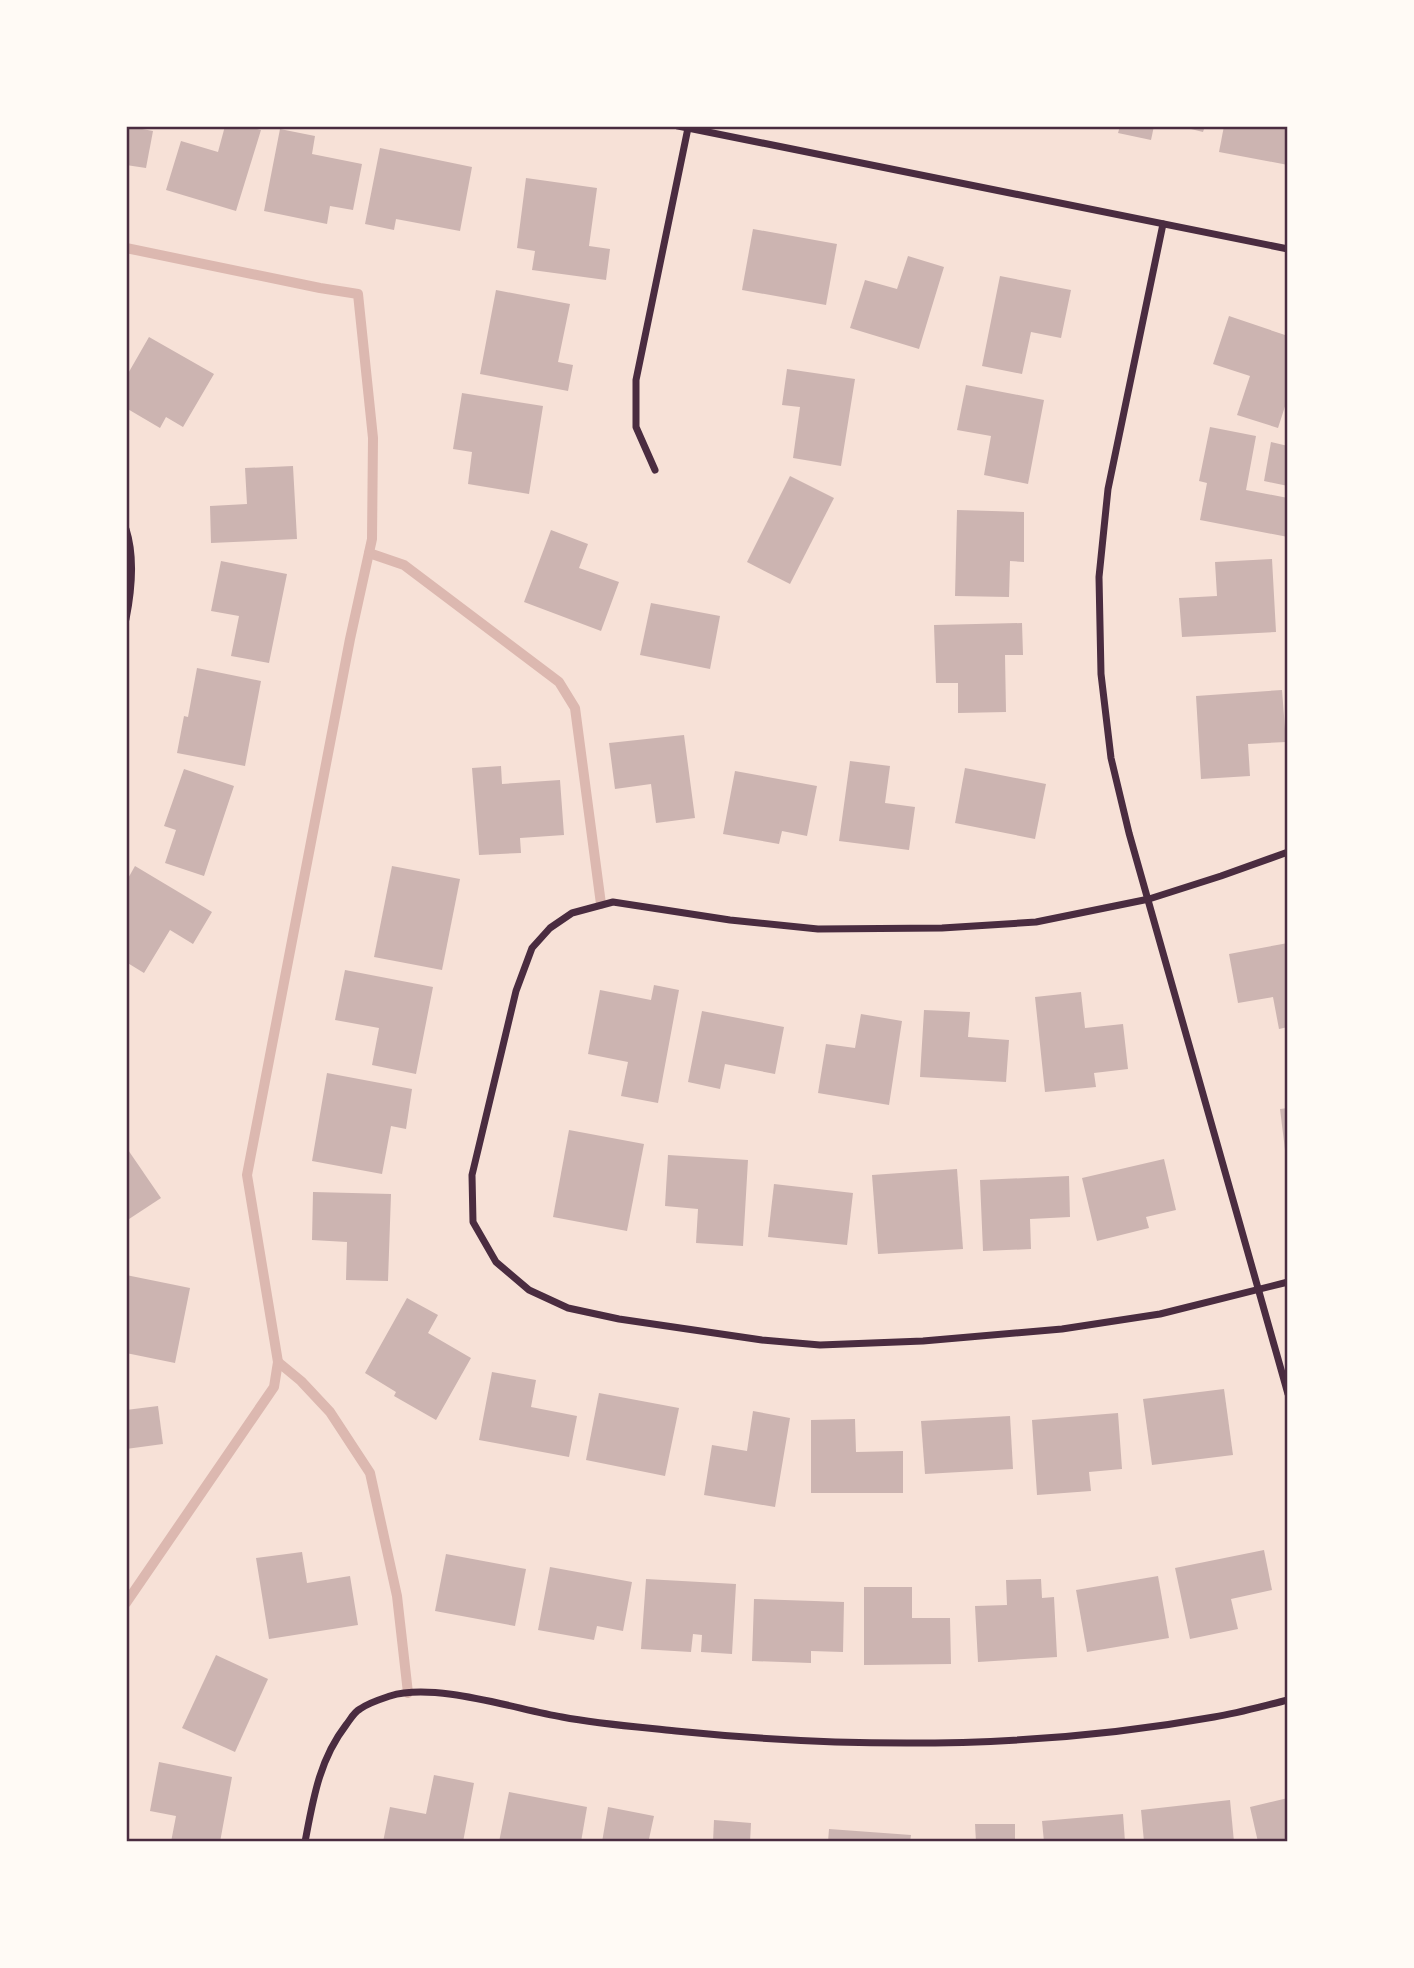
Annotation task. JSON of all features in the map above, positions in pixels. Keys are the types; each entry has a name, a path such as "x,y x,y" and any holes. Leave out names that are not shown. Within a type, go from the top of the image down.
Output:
{"street":[{"path":"678,126 1288,249"},
{"path":"655,470 636,428 636,380 688,128"},
{"path":"1163,224 1108,489 1100,577 1101,674 1111,758 1129,833 1288,1394"},
{"path":"126,529 131,543 132,570 126,619"},
{"path":"1288,852 1149,899 1036,922 942,928 818,929 730,920 613,902 572,913 550,928 532,948 516,991 472,1175 473,1222 496,1262 529,1290 568,1308 619,1319 773,1341 820,1345 923,1341 1062,1329 1160,1314 1288,1282"},
{"path":"305,1842 316,1786 325,1760 338,1736 358,1709 392,1695 422,1692 453,1695 564,1717 677,1731 814,1741 952,1743 1111,1732 1214,1717 1288,1700"}],"building":[{"path":"126,126 153,131 146,168 126,165"},
{"path":"225,126 246,126 261,130 236,211 166,190 181,141 218,152"},
{"path":"1120,126 1154,126 1151,140 1118,133"},
{"path":"1179,126 1205,126 1203,132"},
{"path":"1224,126 1288,126 1288,165 1219,152"},
{"path":"280,129 315,136 312,154 362,164 353,210 330,206 327,224 264,211"},
{"path":"380,148 472,167 460,231 396,219 394,230 365,224"},
{"path":"526,178 597,188 589,246 610,249 606,280 532,270 535,251 517,248"},
{"path":"753,229 837,244 826,305 742,290"},
{"path":"908,256 944,267 919,349 850,328 865,280 897,289"},
{"path":"1000,276 1071,290 1061,338 1031,332 1022,374 982,366"},
{"path":"496,290 570,304 558,362 573,365 568,391 480,374"},
{"path":"1229,316 1288,336 1288,397 1278,428 1237,415 1250,376 1213,364"},
{"path":"149,337 214,374 183,427 166,417 160,428 126,408 126,377"},
{"path":"787,369 855,379 841,466 793,458 800,407 782,405"},
{"path":"966,385 1044,400 1028,484 984,475 991,436 957,430"},
{"path":"462,393 543,406 529,494 468,484 472,452 453,449"},
{"path":"1210,427 1256,436 1246,490 1288,498 1288,537 1200,520 1207,483 1199,481"},
{"path":"1271,442 1288,446 1288,486 1264,481"},
{"path":"293,466 297,539 211,543 210,506 247,504 245,468"},
{"path":"790,476 834,498 790,584 747,562"},
{"path":"957,510 1024,512 1024,562 1010,561 1009,597 955,596"},
{"path":"551,530 588,544 579,568 619,582 601,631 524,602"},
{"path":"1272,559 1276,632 1182,637 1179,598 1217,596 1215,562"},
{"path":"221,561 287,574 269,663 231,656 239,616 211,611"},
{"path":"651,603 720,616 710,669 640,655"},
{"path":"1022,623 1023,655 1005,655 1006,712 958,713 958,683 936,683 934,625"},
{"path":"197,668 261,681 245,766 177,753 184,716 188,717"},
{"path":"1282,690 1286,742 1248,744 1250,776 1201,779 1196,696"},
{"path":"684,735 695,818 656,823 651,784 615,789 609,743"},
{"path":"850,761 890,766 885,803 915,807 909,850 839,841"},
{"path":"501,766 502,784 560,780 564,835 520,838 521,853 479,855 472,768"},
{"path":"965,768 1046,784 1035,839 955,823"},
{"path":"184,769 234,786 204,876 165,863 176,830 164,826"},
{"path":"735,771 817,786 807,836 782,831 779,844 723,834"},
{"path":"135,866 212,912 193,944 170,930 144,973 126,962 126,882"},
{"path":"392,866 460,879 442,970 374,957"},
{"path":"1288,943 1288,1027 1279,1029 1273,997 1238,1003 1229,954"},
{"path":"345,970 433,987 416,1074 372,1065 379,1028 335,1020"},
{"path":"654,985 679,990 658,1103 621,1096 628,1062 588,1054 600,990 651,1000"},
{"path":"1081,992 1085,1028 1123,1024 1128,1069 1094,1073 1096,1087 1045,1092 1035,997"},
{"path":"924,1010 970,1012 968,1037 1009,1040 1006,1082 920,1077"},
{"path":"702,1011 784,1027 775,1074 725,1064 720,1089 688,1082"},
{"path":"861,1014 902,1021 889,1105 818,1093 826,1044 855,1048"},
{"path":"327,1073 412,1089 406,1129 391,1126 382,1174 312,1161"},
{"path":"1288,1108 1288,1158 1286,1158 1280,1109"},
{"path":"569,1130 644,1144 627,1231 553,1217"},
{"path":"126,1147 161,1198 126,1221"},
{"path":"668,1155 748,1160 743,1246 696,1243 698,1209 665,1206"},
{"path":"1164,1159 1176,1210 1146,1217 1149,1228 1097,1241 1082,1178"},
{"path":"957,1169 963,1249 878,1254 872,1175"},
{"path":"1069,1176 1070,1217 1030,1219 1031,1249 983,1251 980,1180"},
{"path":"774,1184 853,1193 847,1245 768,1237"},
{"path":"313,1192 391,1194 388,1281 346,1280 347,1242 312,1240"},
{"path":"126,1275 190,1288 175,1363 126,1353"},
{"path":"407,1298 438,1315 428,1333 471,1358 436,1420 394,1396 396,1392 365,1373"},
{"path":"492,1372 536,1380 531,1407 577,1416 569,1457 479,1440"},
{"path":"1224,1389 1233,1455 1152,1465 1143,1399"},
{"path":"599,1393 679,1408 665,1476 586,1460"},
{"path":"158,1406 163,1444 126,1449 126,1410"},
{"path":"753,1411 790,1418 775,1507 704,1495 712,1445 747,1451"},
{"path":"1118,1413 1122,1469 1089,1472 1091,1491 1037,1495 1032,1420"},
{"path":"1010,1416 1013,1469 925,1474 921,1421"},
{"path":"855,1419 856,1452 903,1451 903,1493 811,1493 811,1420"},
{"path":"1264,1550 1272,1590 1231,1599 1238,1629 1190,1639 1175,1568"},
{"path":"302,1552 307,1583 350,1576 358,1625 269,1639 256,1558"},
{"path":"446,1554 526,1569 515,1626 435,1611"},
{"path":"550,1567 632,1582 623,1631 597,1626 594,1640 538,1630"},
{"path":"1158,1576 1169,1638 1087,1652 1076,1590"},
{"path":"646,1579 736,1584 732,1654 701,1652 702,1635 693,1634 691,1652 641,1649"},
{"path":"1041,1579 1042,1598 1054,1597 1057,1657 978,1662 975,1606 1007,1605 1006,1580"},
{"path":"864,1587 912,1587 912,1618 950,1618 951,1664 864,1665"},
{"path":"754,1599 844,1602 843,1652 811,1651 811,1663 752,1661"},
{"path":"216,1655 268,1679 235,1752 182,1728"},
{"path":"159,1762 232,1777 220,1842 171,1842 176,1816 150,1811"},
{"path":"434,1775 474,1783 463,1842 383,1842 390,1807 426,1814"},
{"path":"509,1792 587,1807 581,1842 499,1842"},
{"path":"1288,1798 1288,1842 1258,1842 1250,1807"},
{"path":"1230,1800 1234,1842 1144,1842 1141,1810"},
{"path":"608,1807 654,1816 649,1839 657,1842 602,1842"},
{"path":"1123,1814 1125,1842 1044,1842 1042,1821"},
{"path":"714,1820 751,1823 750,1842 713,1842"},
{"path":"975,1824 1015,1824 1015,1842 976,1842"},
{"path":"829,1829 911,1835 910,1842 828,1842"}],"waterway":[{"path":"126,248 358,294 373,438 372,539 350,639 247,1175 278,1362 274,1387 126,1603"},
{"path":"369,553 404,565 559,682 575,708 601,904"},
{"path":"278,1362 301,1381 330,1412 370,1473 397,1596 408,1693"}]}
